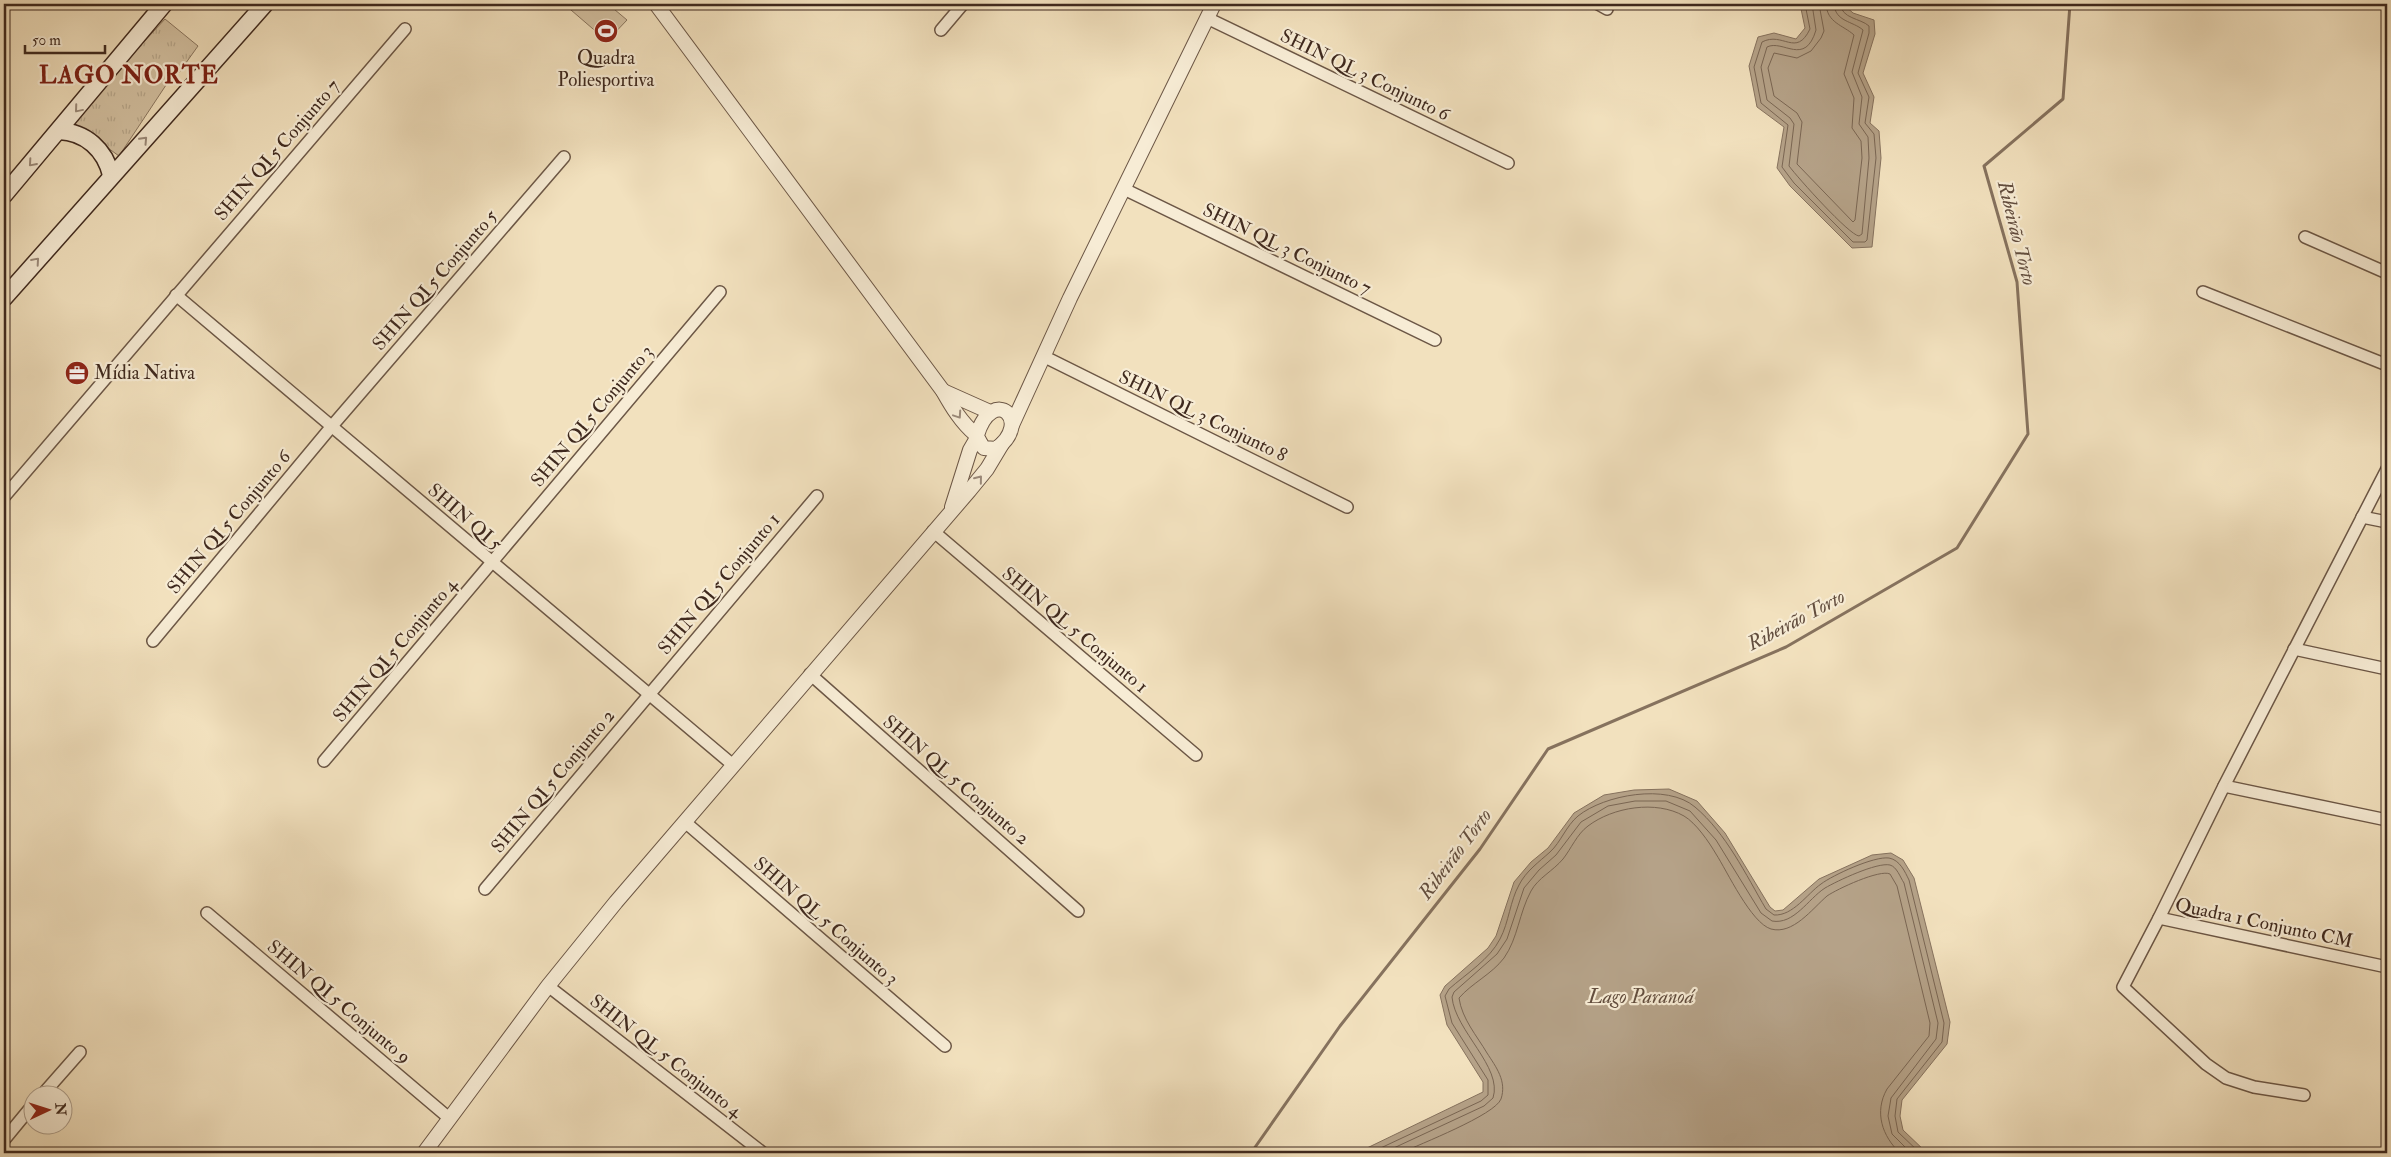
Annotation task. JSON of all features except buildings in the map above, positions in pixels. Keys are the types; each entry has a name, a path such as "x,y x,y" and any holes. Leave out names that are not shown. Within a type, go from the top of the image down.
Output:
{"main road":[{"path":"4,195 164,4"},
{"path":"4,298 111,175 265,4"},
{"path":"59,131 75,133 95,146 107,162 111,175"}],"street":[{"path":"656,4 943,391 960,419 977,437 984,448 989,450 1002,444"},
{"path":"941,30 963,4"},
{"path":"424,1153 548,986 616,902 987,469 1010,433 1036,371 1214,4"},
{"name":"SHIN QL 3 Conjunto 6","path":"1207,18 1508,163"},
{"name":"SHIN QI 5 Conjunto 7","path":"4,498 406,28"},
{"name":"SHIN QI 5 Conjunto 5","path":"332,426 564,157"},
{"name":"SHIN QL 3 Conjunto 7","path":"1124,189 1435,340"},
{"path":"2305,237 2387,273"},
{"name":"SHIN QI 5 Conjunto 3","path":"492,562 720,292"},
{"path":"2203,292 2387,365"},
{"name":"SHIN QI 5","path":"176,295 733,766"},
{"name":"SHIN QL 3 Conjunto 8","path":"1044,356 1347,508"},
{"path":"951,510 970,450 984,418 990,412 1004,409 1036,371"},
{"path":"943,391 990,412"},
{"path":"1004,409 1010,413 1012,425"},
{"name":"SHIN QI 5 Conjunto 6","path":"153,641 332,426"},
{"path":"2159,918 2224,786 2387,469"},
{"name":"SHIN QI 5 Conjunto 1","path":"648,695 817,496"},
{"path":"2362,517 2387,522"},
{"name":"SHIN QL 5 Conjunto 1","path":"933,531 1196,755"},
{"name":"SHIN QI 5 Conjunto 4","path":"324,761 492,562"},
{"path":"2294,649 2387,669"},
{"name":"SHIN QL 5 Conjunto 2","path":"810,674 1078,911"},
{"name":"SHIN QI 5 Conjunto 2","path":"485,889 648,695"},
{"path":"2224,786 2387,820"},
{"name":"SHIN QL 5 Conjunto 3","path":"685,822 945,1046"},
{"name":"SHIN QI 5 Conjunto 9","path":"207,913 449,1118"},
{"name":"Quadra 1 Conjunto CM","path":"2304,1095 2254,1087 2226,1078 2206,1064 2123,987 2159,918 2387,967"},
{"name":"SHIN QL 5 Conjunto 4","path":"548,986 763,1153"},
{"path":"52,1084 80,1052"},
{"path":"4,1140 22,1118"}],"green space":[{"name":"Quadra Poliesportiva","path":"564,4 608,4 627,20 607,41"},
{"path":"165,19 198,46 178,74 174,73 119,156 71,121"}],"water":[{"path":"1800,4 1843,4 1853,13 1874,20 1875,34 1863,73 1874,97 1870,123 1879,131 1881,158 1872,247 1852,248 1790,186 1777,168 1784,127 1757,107 1749,66 1758,37 1774,33 1796,39 1805,28"},
{"name":"Lago Paranoá","path":"1669,789 1697,801 1725,833 1770,907 1775,911 1783,910 1819,879 1872,855 1891,853 1903,860 1914,878 1950,1022 1947,1044 1902,1100 1900,1116 1903,1130 1927,1153 1364,1153 1367,1148 1483,1092 1483,1082 1447,1025 1440,995 1445,986 1488,948 1496,936 1514,882 1531,862 1548,848 1574,813 1604,795 1634,790"}],"waterway":[{"name":"Ribeirão Torto","path":"1251,1153 1340,1026 1480,849 1548,749 1786,647 1957,548 2028,434 2017,282 1984,166 2063,99 2070,4"}],"place":[{"name":"Quadra Poliesportiva","path":"606,31"},
{"name":"Mídia Nativa","path":"77,373"}],"district":[{"name":"LAGO NORTE","path":"129,75"}]}
